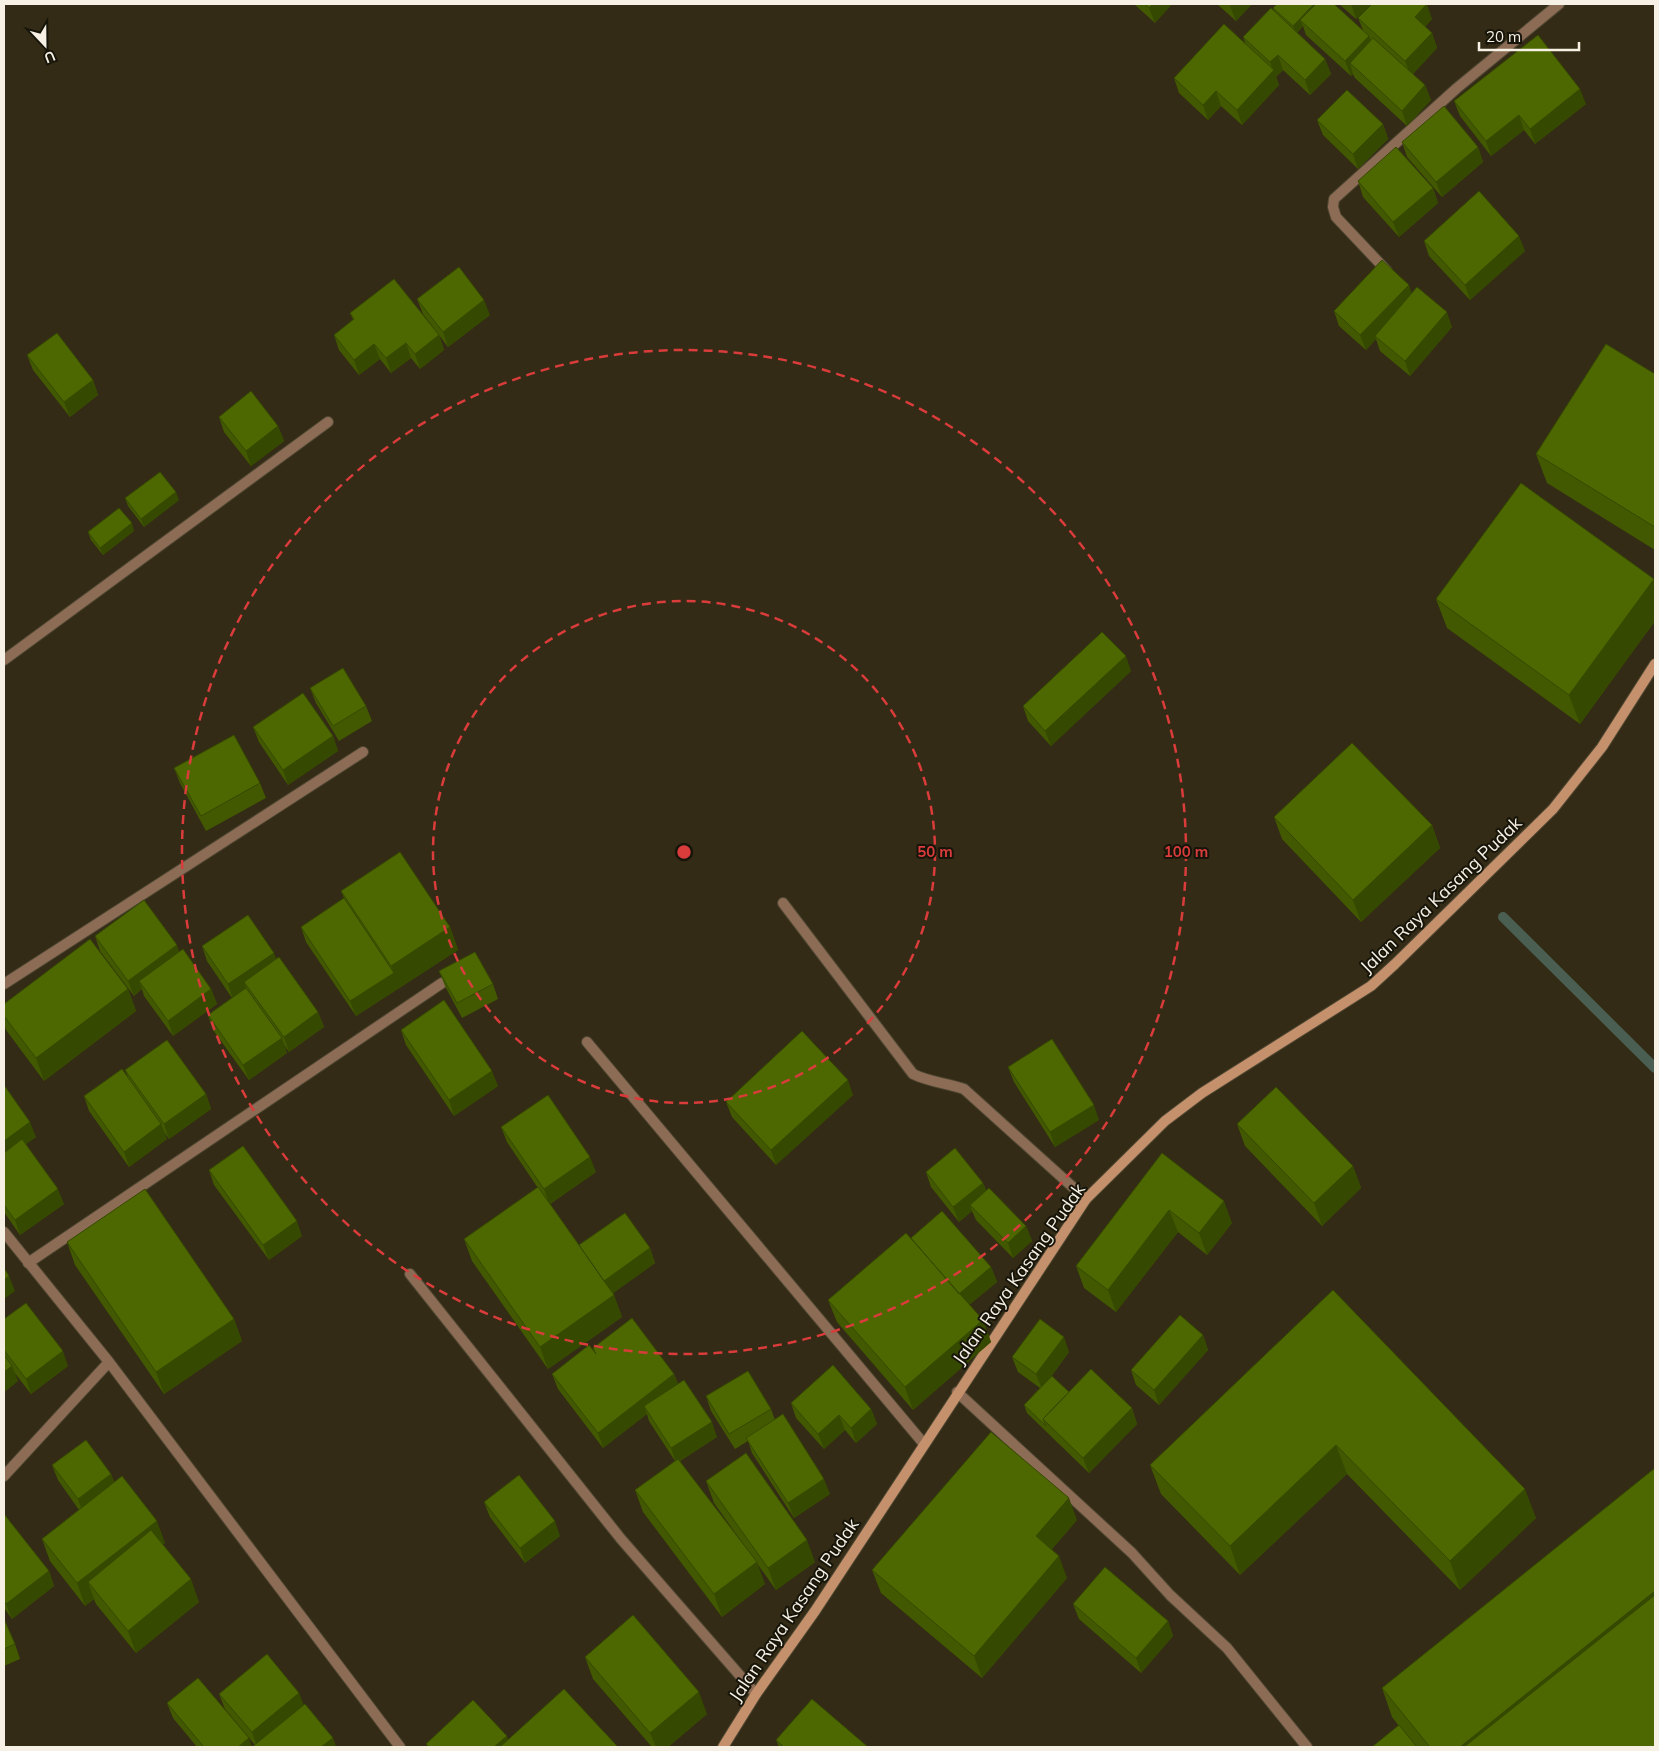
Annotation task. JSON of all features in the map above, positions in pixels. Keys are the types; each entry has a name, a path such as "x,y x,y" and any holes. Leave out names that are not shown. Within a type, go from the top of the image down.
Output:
{"street":[{"path":"1390,274 1336,216 1332,207 1334,199 1457,88 1559,4"},
{"path":"4,660 328,422"},
{"name":"Jalan Raya Kasang Pudak","path":"723,1747 756,1694 814,1611 1086,1199 1165,1121 1202,1093 1371,986 1395,964 1553,809 1602,747 1655,664"},
{"path":"4,984 363,752"},
{"path":"782,903 913,1074 924,1080 964,1089 1086,1199"},
{"path":"28,1262 442,983"},
{"path":"587,1042 924,1444"},
{"path":"4,1232 109,1362 400,1747"},
{"path":"410,1274 621,1539 756,1694"},
{"path":"4,1476 109,1362"},
{"path":"957,1392 1132,1553 1170,1595 1227,1648 1307,1747"}],"building":[{"path":"1145,4 1153,4 1149,8"},
{"path":"1277,4 1314,4 1293,26 1273,8"},
{"path":"1316,4 1334,4 1369,36 1345,61 1300,20"},
{"path":"1372,4 1427,4 1415,17 1432,33 1405,61 1358,18"},
{"path":"1271,8 1325,59 1305,80 1278,55 1270,62 1243,37"},
{"path":"1224,24 1274,70 1237,110 1216,91 1203,105 1174,78"},
{"path":"1538,35 1580,89 1530,129 1519,115 1486,141 1454,101"},
{"path":"1373,38 1425,85 1402,111 1350,63"},
{"path":"1347,90 1383,124 1353,154 1317,120"},
{"path":"1444,106 1478,147 1436,182 1402,142"},
{"path":"1396,147 1433,188 1393,222 1358,181"},
{"path":"1479,191 1519,236 1465,285 1424,241"},
{"path":"1382,260 1409,285 1360,335 1334,311"},
{"path":"459,267 484,300 443,332 417,299"},
{"path":"394,279 439,335 415,354 406,343 386,358 374,344 354,360 334,335 354,319 350,313"},
{"path":"1417,287 1447,312 1405,361 1375,336"},
{"path":"57,333 93,380 64,402 27,355"},
{"path":"1606,344 1655,374 1655,527 1536,454"},
{"path":"251,391 278,426 246,451 219,417"},
{"path":"160,472 176,492 141,519 125,498"},
{"path":"1521,483 1654,579 1569,695 1436,599"},
{"path":"119,508 132,523 100,548 88,532"},
{"path":"1102,632 1126,656 1045,731 1023,706"},
{"path":"343,668 366,706 333,726 310,688"},
{"path":"303,693 333,736 283,770 253,727"},
{"path":"234,735 260,783 201,816 174,768"},
{"path":"1352,743 1432,825 1353,900 1274,817"},
{"path":"400,852 450,927 391,966 341,891"},
{"path":"344,898 394,973 350,1001 301,927"},
{"path":"144,900 177,945 128,981 95,936"},
{"path":"248,915 274,953 228,984 202,946"},
{"path":"90,939 128,989 36,1058 4,1016 4,1004"},
{"path":"183,949 211,989 168,1021 139,981"},
{"path":"475,952 493,984 457,1003 439,971"},
{"path":"279,957 318,1012 284,1037 244,982"},
{"path":"246,988 282,1038 243,1065 208,1015"},
{"path":"444,1000 492,1071 449,1100 401,1030"},
{"path":"802,1031 848,1080 771,1150 726,1102"},
{"path":"1052,1039 1094,1105 1050,1132 1008,1067"},
{"path":"167,1040 206,1094 164,1124 125,1070"},
{"path":"122,1069 161,1124 124,1152 84,1096"},
{"path":"4,1085 30,1122 4,1141"},
{"path":"1276,1087 1353,1166 1314,1203 1237,1124"},
{"path":"548,1095 590,1157 544,1189 501,1127"},
{"path":"22,1139 58,1189 15,1220 4,1205 4,1153"},
{"path":"243,1146 297,1221 263,1245 209,1170"},
{"path":"955,1148 983,1183 953,1207 926,1172"},
{"path":"1162,1153 1224,1201 1199,1233 1169,1210 1108,1290 1076,1266"},
{"path":"538,1187 614,1295 540,1347 464,1239"},
{"path":"989,1188 1026,1226 1008,1243 970,1205"},
{"path":"145,1189 234,1319 156,1372 67,1242"},
{"path":"942,1211 991,1267 959,1294 911,1238"},
{"path":"625,1213 650,1248 604,1281 579,1245"},
{"path":"906,1233 983,1320 905,1387 828,1300"},
{"path":"4,1268 9,1276 4,1280"},
{"path":"1333,1290 1525,1489 1450,1561 1336,1445 1230,1546 1150,1465"},
{"path":"26,1303 63,1351 26,1379 4,1350 4,1319"},
{"path":"1180,1315 1203,1335 1154,1390 1131,1370"},
{"path":"632,1318 674,1374 598,1433 552,1374 589,1345 596,1354 593,1348"},
{"path":"1040,1319 1064,1337 1036,1374 1012,1357"},
{"path":"4,1355 12,1366 4,1372"},
{"path":"833,1365 871,1409 851,1428 839,1415 818,1434 791,1403"},
{"path":"1091,1369 1132,1408 1083,1458 1043,1419"},
{"path":"748,1371 771,1409 729,1434 706,1396"},
{"path":"1052,1376 1069,1392 1043,1419 1046,1426 1024,1405"},
{"path":"684,1380 712,1422 671,1448 644,1406"},
{"path":"783,1414 824,1479 788,1503 746,1438"},
{"path":"991,1432 1069,1498 1036,1536 1059,1556 974,1656 872,1570"},
{"path":"86,1440 111,1474 78,1499 52,1465"},
{"path":"746,1453 807,1540 768,1568 706,1481"},
{"path":"678,1459 757,1562 714,1594 635,1490"},
{"path":"1655,1468 1655,1591 1460,1747 1430,1747 1382,1688"},
{"path":"519,1475 555,1521 520,1548 484,1502"},
{"path":"122,1476 157,1521 77,1583 42,1539"},
{"path":"4,1514 49,1571 6,1604 4,1600"},
{"path":"151,1530 191,1579 128,1631 88,1582"},
{"path":"1105,1567 1168,1621 1136,1658 1073,1604"},
{"path":"1655,1595 1655,1747 1464,1747"},
{"path":"633,1615 699,1692 650,1733 585,1657"},
{"path":"4,1619 15,1644 4,1649"},
{"path":"267,1654 299,1693 252,1732 219,1694"},
{"path":"198,1678 249,1738 238,1747 204,1747 167,1703"},
{"path":"564,1689 618,1747 500,1747"},
{"path":"812,1699 868,1747 784,1747 776,1740"},
{"path":"473,1700 507,1736 494,1747 429,1747 426,1744"},
{"path":"305,1704 333,1738 321,1747 252,1747"},
{"path":"1399,1725 1417,1747 1372,1747"}],"waterway":[{"path":"1503,917 1655,1068"}]}
